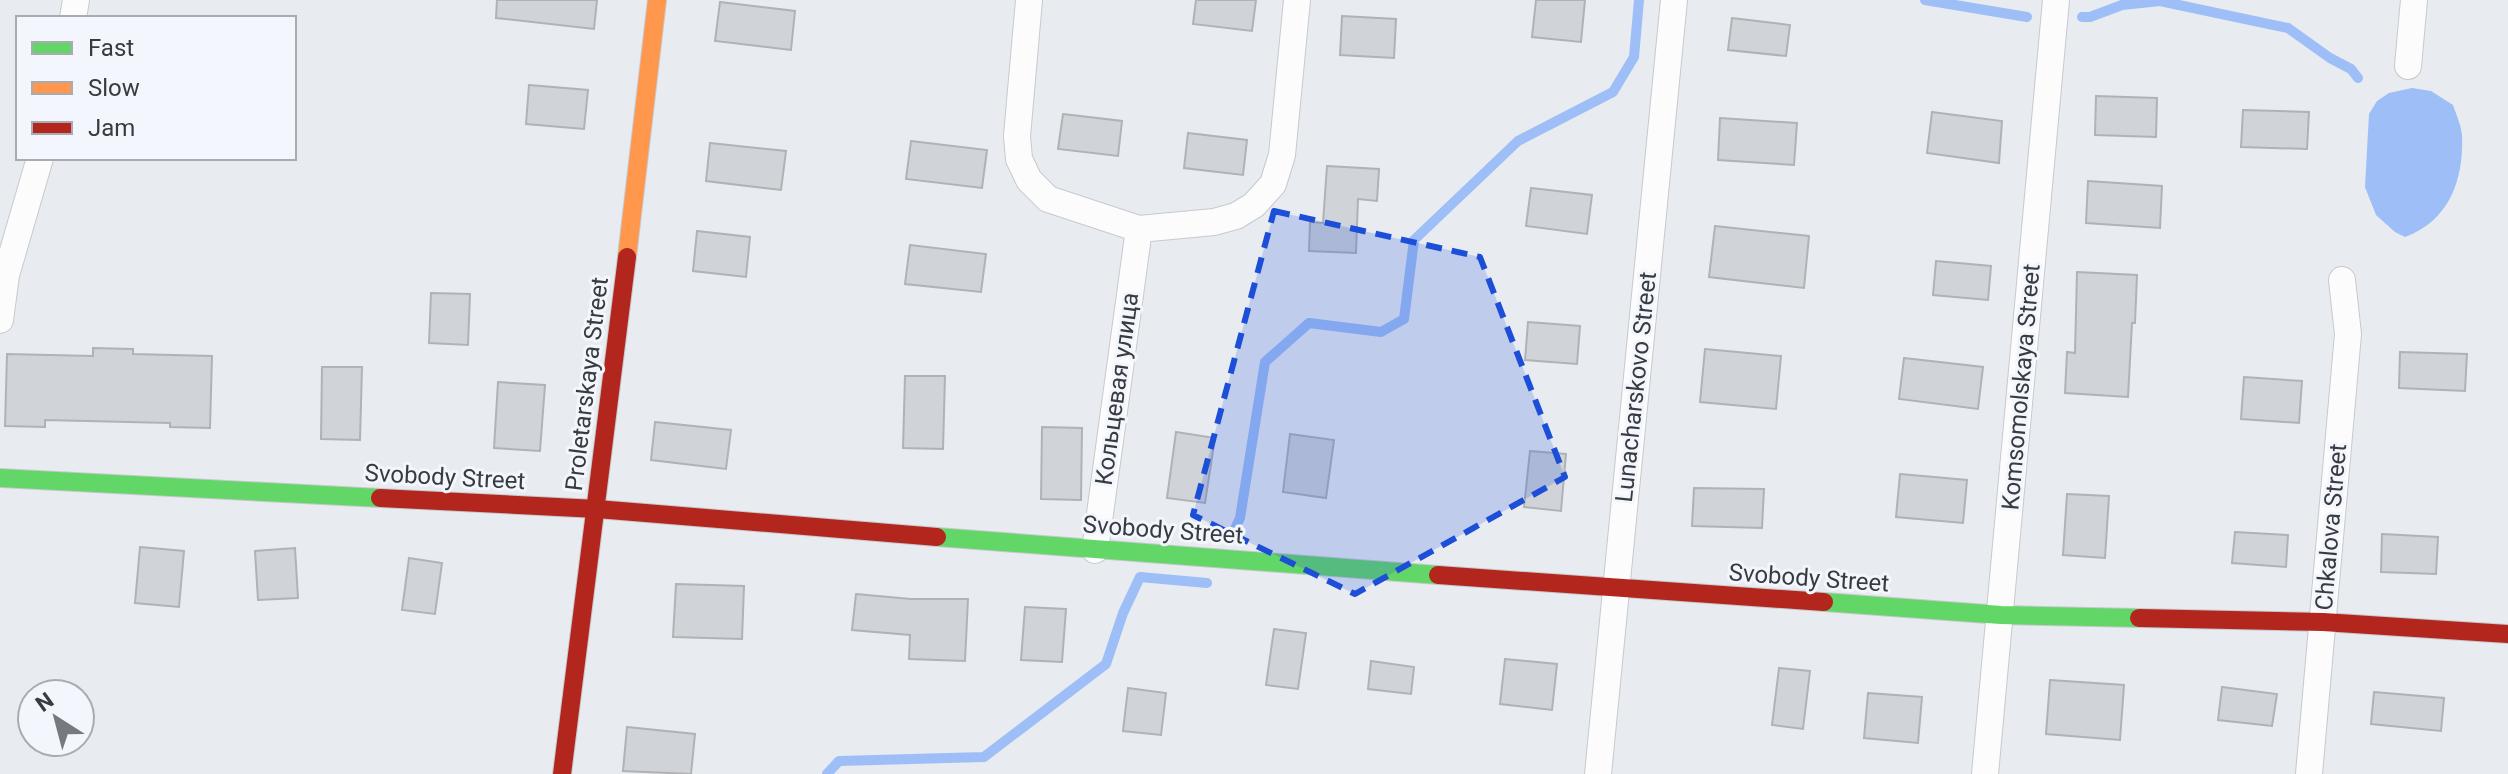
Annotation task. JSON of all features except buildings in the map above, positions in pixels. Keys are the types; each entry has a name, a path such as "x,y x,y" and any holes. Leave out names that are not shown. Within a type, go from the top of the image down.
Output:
{"street":[{"name":"Proletarskaya Street","path":"562,774 597,509 657,0"},
{"path":"1029,0 1017,136 1019,159 1029,180 1048,199 1139,229 1214,222 1236,216 1254,205 1273,184 1282,155 1297,0"},
{"name":"Lunacharskovo Street","path":"1598,774 1674,0"},
{"name":"Komsomolskaya Street","path":"1985,774 2056,0"},
{"path":"2408,66 2414,0"},
{"path":"0,320 6,275 39,160"},
{"name":"Кольцевая улица","path":"1095,550 1139,229"},
{"name":"Chkalova Street","path":"2309,774 2348,334 2342,280"},
{"name":"Svobody Street","path":"0,478 597,509 1095,550 2001,615 2323,622 2508,634"}],"highlighted area":[{"path":"1274,211 1480,257 1565,477 1355,594 1193,515"}],"water":[{"path":"2412,88 2431,91 2453,105 2461,131 2462,152 2456,183 2443,210 2433,221 2405,237 2376,215 2365,187 2369,114 2377,101 2389,93"}],"waterway":[{"path":"1233,533 1240,518 1265,362 1309,323 1381,332 1404,319 1414,240 1518,141 1613,92 1634,57 1639,0"},
{"path":"1925,0 2027,17"},
{"path":"2082,17 2122,5 2160,1 2288,28 2351,69 2358,78"},
{"path":"827,774 839,761 984,757 1106,664 1123,613 1140,577 1207,583"}],"traffic: fast":[{"path":"0,478 380,498"},
{"path":"937,537 1438,575"},
{"path":"1824,602 2001,615 2139,618"}],"traffic: slow":[{"path":"627,257 657,0"}],"traffic: jam":[{"path":"562,774 627,257"},
{"path":"380,498 597,509 937,537"},
{"path":"1438,575 1824,602"},
{"path":"2139,618 2323,622 2508,634"}]}
